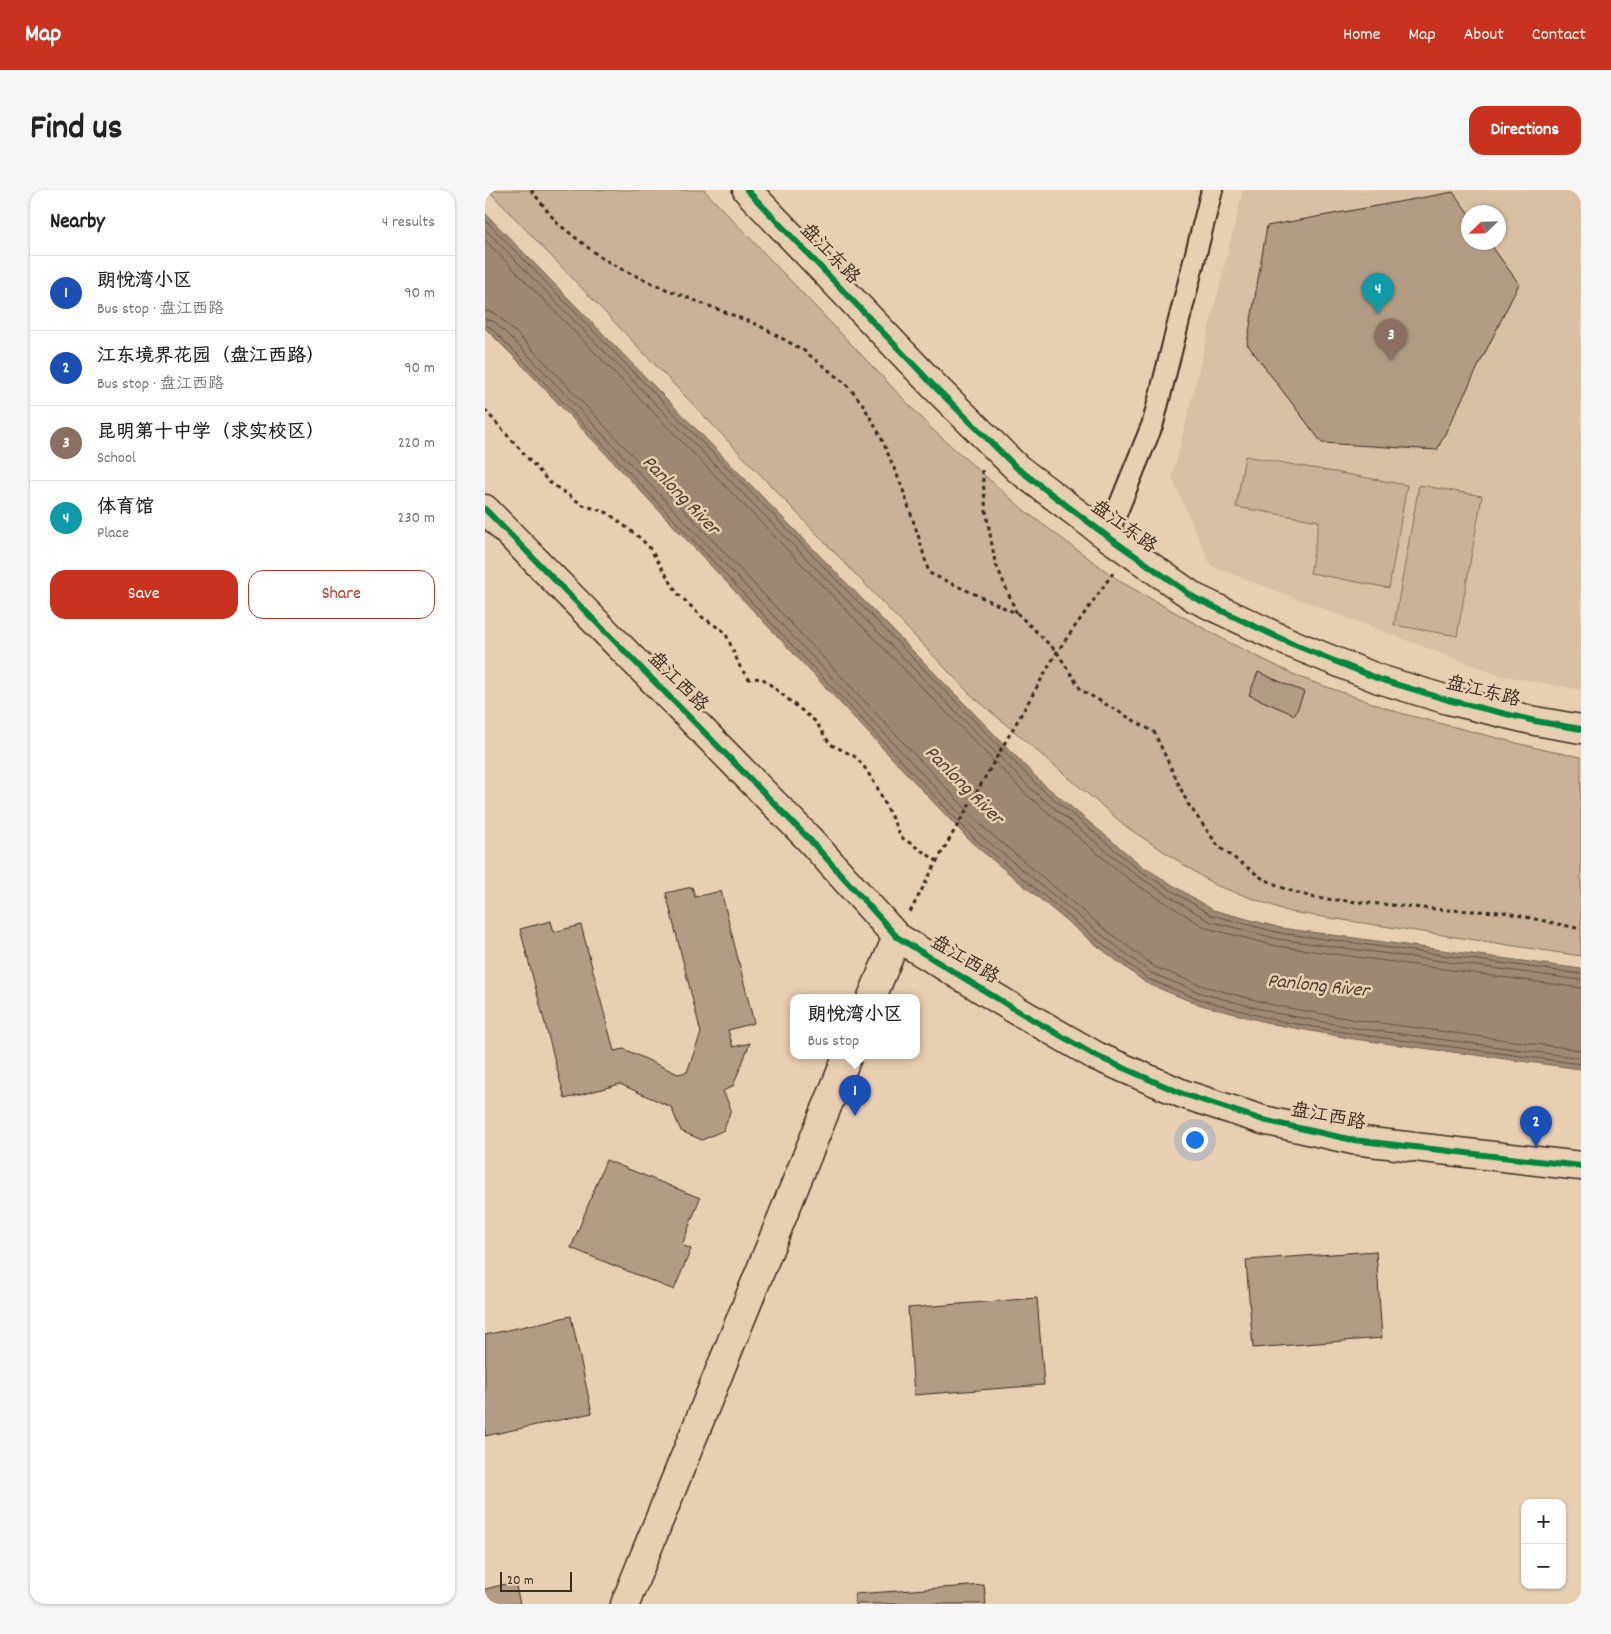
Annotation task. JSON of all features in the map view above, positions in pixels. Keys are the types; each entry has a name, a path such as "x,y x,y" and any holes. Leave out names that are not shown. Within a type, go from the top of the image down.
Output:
{"street":[{"name":"盘江东路","path":"747,190 935,387 1017,468 1107,536 1195,598 1307,650 1379,679 1448,700 1535,721 1581,729"},
{"path":"1107,536 1153,423 1212,190"},
{"name":"盘江西路","path":"485,509 810,840 897,937 1011,1007 1096,1056 1192,1097 1263,1120 1353,1140 1581,1166"},
{"path":"873,994 897,937"},
{"path":"625,1604 847,1059"}],"path":[{"path":"531,190 557,223 600,258 668,290 758,325 803,350 845,384 862,403 880,435 902,487 929,573 1018,614 1057,652 1081,690 1154,732 1188,804 1219,846 1262,878 1285,889 1315,898 1445,910 1503,912 1581,929"},
{"path":"485,410 549,482 583,505 608,513 640,538 649,547 678,594 702,617 725,632 741,669 749,679 762,678 816,722 830,744 854,756 874,781 901,837 938,860"},
{"path":"991,443 981,463 986,511 995,562 1018,614"},
{"path":"897,937 938,860 1057,652 1117,567 1107,536"}],"shaded area":[{"path":"488,190 704,190 933,430 1026,512 1121,582 1230,643 1299,677 1400,713 1544,750 1581,757 1581,956 1290,912 1215,885 1128,828 970,694"},
{"path":"1243,190 1581,190 1581,690 1498,675 1211,566 1172,478"},
{"path":"1245,456 1407,485 1389,588 1310,573 1319,521 1236,507"},
{"path":"1419,485 1482,496 1457,636 1394,625"}],"water":[{"name":"Panlong River","path":"485,213 1041,782 1142,866 1213,910 1281,928 1581,969 1581,1069 1354,1039 1273,1024 1197,1004 1146,983 1091,941 971,842 523,366 485,328"}],"building":[{"path":"1453,192 1462,205 1461,250 1495,250 1519,284 1437,450 1322,443 1247,344 1267,226"},
{"path":"1258,672 1304,692 1295,715 1249,695"},
{"path":"692,887 695,897 721,891 754,1023 728,1030 733,1047 750,1043 733,1086 723,1091 731,1109 724,1130 702,1140 681,1131 671,1107 620,1084 565,1099 520,929 551,921 554,932 581,925 614,1051 624,1049 678,1074 687,1072 701,1033 666,893"},
{"path":"606,1160 700,1198 682,1245 691,1249 674,1290 571,1248"},
{"path":"1376,1251 1382,1338 1253,1348 1246,1260"},
{"path":"1037,1298 1044,1385 914,1395 908,1308"},
{"path":"571,1316 592,1413 485,1436 485,1335"},
{"path":"515,1582 520,1604 485,1604 485,1589"},
{"path":"984,1585 986,1604 855,1604 855,1594"}],"cycle path":[{"path":"747,190 935,387 1017,468 1107,536 1195,598 1290,643 1379,679 1448,700 1535,721 1581,729"},
{"path":"485,509 810,840 897,937 1011,1007 1096,1056 1183,1094 1263,1120 1353,1140 1581,1166"}],"place":[{"name":"体育馆","path":"1378,314"},
{"name":"昆明第十中学（求实校区）","path":"1391,360"},
{"name":"朗悦湾小区","path":"855,1116"},
{"name":"江东境界花园（盘江西路）","path":"1536,1147"}]}
